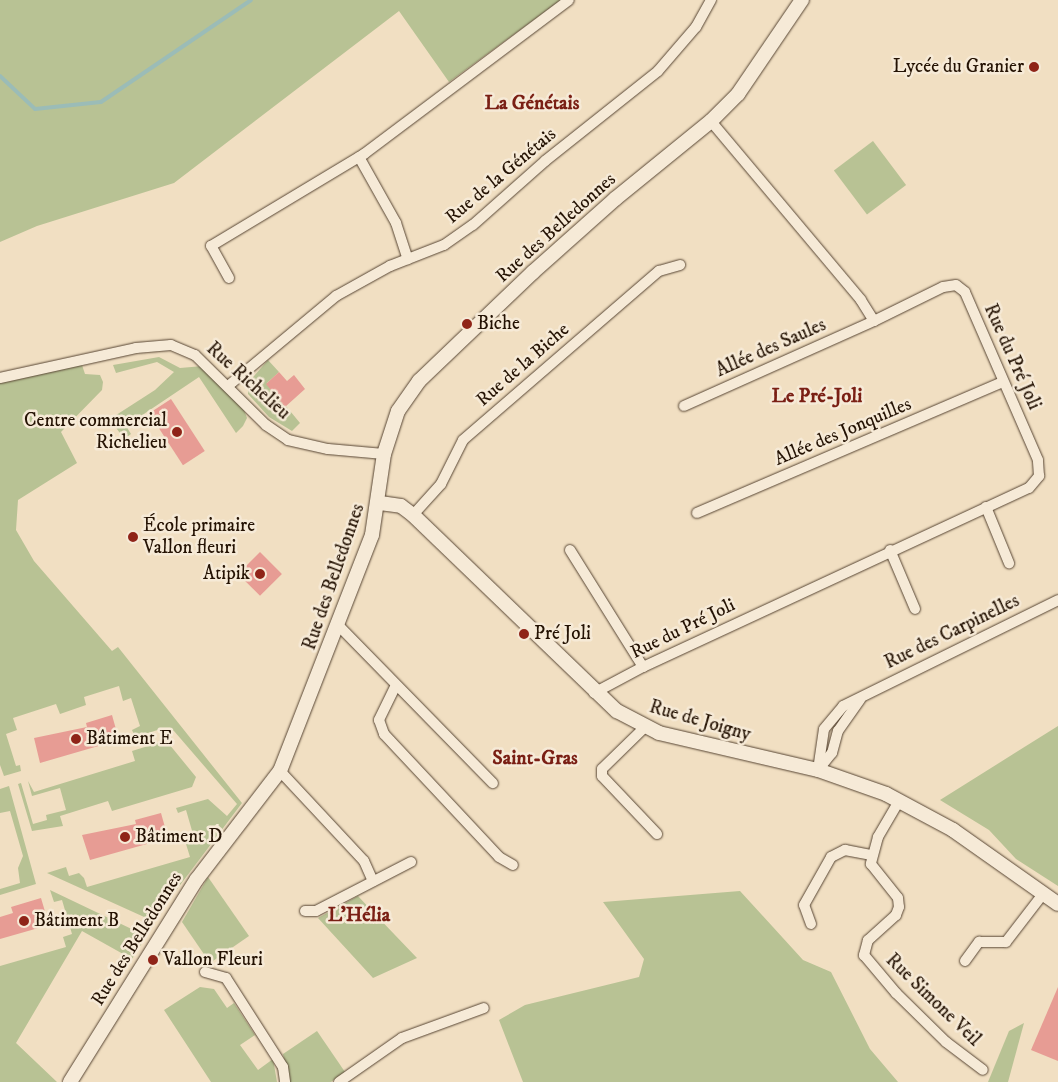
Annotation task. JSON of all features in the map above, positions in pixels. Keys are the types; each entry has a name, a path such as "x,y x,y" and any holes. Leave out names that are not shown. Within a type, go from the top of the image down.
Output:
{"main road":[{"name":"Rue des Belledonnes","path":"70,1082 197,879 280,771 339,626 380,503 384,454 398,410 419,382 615,198 711,121 738,94 804,2"},
{"name":"Rue de Joigny","path":"380,503 401,506 413,515 594,693 645,727 700,744 818,770 899,800 953,830 1058,904"},
{"name":"Rue des Belledonnes","path":"80,1082 88,1055"}],"street":[{"path":"229,278 211,246 358,157 569,0"},
{"name":"Rue de la Génétais","path":"228,386 336,296 408,259 444,245 473,225 545,161 658,71 696,27 711,0"},
{"path":"711,121 861,300 874,321"},
{"path":"358,157 378,187 408,259"},
{"name":"Rue de la Biche","path":"413,515 441,484 463,440 659,271 680,265"},
{"name":"Rue du Pré Joli","path":"594,693 643,667 890,550 1028,488 1039,476 1038,460 965,292 956,285 943,287 874,321"},
{"name":"Allée des Saules","path":"684,406 874,321"},
{"name":"Rue Richelieu","path":"0,378 162,344 184,348 228,386 266,426 288,440 328,449 384,454"},
{"name":"Allée des Jonquilles","path":"697,513 1003,382"},
{"path":"986,507 1008,563"},
{"path":"570,550 643,667"},
{"path":"890,550 916,609"},
{"name":"Rue des Carpinelles","path":"818,770 832,753 838,731 862,696 1058,600"},
{"path":"339,626 493,783"},
{"path":"396,684 379,720 384,734 499,857 514,865"},
{"path":"645,727 602,769 602,776 657,834"},
{"path":"280,771 364,861 373,881"},
{"path":"811,924 804,905 831,857 845,850 871,855 899,800"},
{"name":"Rue Simone Veil","path":"871,855 871,864 898,898 899,907 896,915 868,940 864,955 896,993 940,1036 984,1070"},
{"path":"305,911 316,911 411,862"},
{"path":"965,961 979,942 1006,942 1043,894"},
{"path":"205,972 226,978 283,1067 284,1082"},
{"path":"339,1082 402,1038 484,1008"}],"green space":[{"path":"0,0 561,0 449,82 399,11 174,183 37,226 0,242"},
{"path":"873,141 906,185 867,214 834,170"},
{"path":"159,357 180,368 203,366 244,410 247,418 243,426 236,433 199,377 126,426 131,434 124,439 110,419 155,390 174,372 157,362 116,373 113,365"},
{"path":"268,360 279,372 267,383 300,423 292,431 269,417 248,394 248,383"},
{"path":"82,365 85,374 100,375 103,382 102,390 61,432 77,463 18,500 16,530 34,561 112,651 118,647 242,803 153,921 47,873 66,867 69,876 79,873 84,878 87,887 190,857 186,844 195,841 186,810 178,813 176,808 208,799 227,816 237,804 174,731 164,728 135,737 132,730 140,726 131,698 123,701 119,686 84,697 86,705 60,714 56,704 13,718 17,730 6,734 16,766 20,765 21,771 4,776 0,765 0,383"},
{"path":"1058,726 1058,886 1016,859 989,830 940,800"},
{"path":"161,742 169,744 196,777 192,787 112,811 108,801 60,816 63,826 32,831 18,784 21,783 33,824 47,820 46,815 66,810 60,788 32,796 28,781 34,792 135,761 132,751"},
{"path":"9,786 36,884 0,895 0,889 20,883 18,868 23,856 10,811 0,813 0,789"},
{"path":"208,877 249,936 210,963 182,922"},
{"path":"50,890 140,933 144,940 132,959 82,931 16,1043 57,1082 0,1082 0,966 66,947 63,937 72,934 62,900 54,902"},
{"path":"740,891 803,960 831,972 870,1049 898,1082 523,1082 499,1020 525,1005 639,977 644,959 603,902"},
{"path":"358,896 417,958 373,978 318,918"},
{"path":"200,987 214,989 227,1008 234,1003 255,1035 240,1045 258,1070 273,1059 277,1082 211,1082 164,1010"},
{"path":"1024,1023 1008,1082 988,1082 1009,1031"},
{"path":"317,1031 345,1072 331,1082 289,1082 283,1054"}],"building":[{"path":"279,372 287,381 294,375 305,389 285,407 266,384"},
{"name":"Centre commercial Richelieu","path":"171,399 205,451 183,465 149,413"},
{"name":"Atipik","path":"260,552 282,574 260,596 238,574"},
{"name":"Bâtiment E","path":"112,715 119,740 40,763 34,738 87,727 86,723"},
{"name":"Bâtiment D","path":"161,813 168,838 90,860 82,835 136,824 135,820"},
{"name":"Bâtiment B","path":"41,898 49,925 0,939 0,917 13,913 11,907"},
{"path":"1058,987 1058,1061 1031,1050"}],"waterway":[{"path":"0,76 35,109 101,102 251,0"}],"place":[{"name":"Lycée du Granier","path":"1034,67"},
{"name":"Biche","path":"467,324"},
{"name":"Centre commercial Richelieu","path":"177,432"},
{"name":"École primaire Vallon fleuri","path":"133,537"},
{"name":"Atipik","path":"260,574"},
{"name":"Pré Joli","path":"524,634"},
{"name":"Bâtiment E","path":"76,739"},
{"name":"Bâtiment D","path":"125,837"},
{"name":"Bâtiment B","path":"24,921"},
{"name":"Vallon Fleuri","path":"153,960"}],"district":[{"name":"La Génétais","path":"532,103"},
{"name":"Le Pré-Joli","path":"817,396"},
{"name":"Saint-Gras","path":"535,758"},
{"name":"L'Hélia","path":"359,915"}]}
